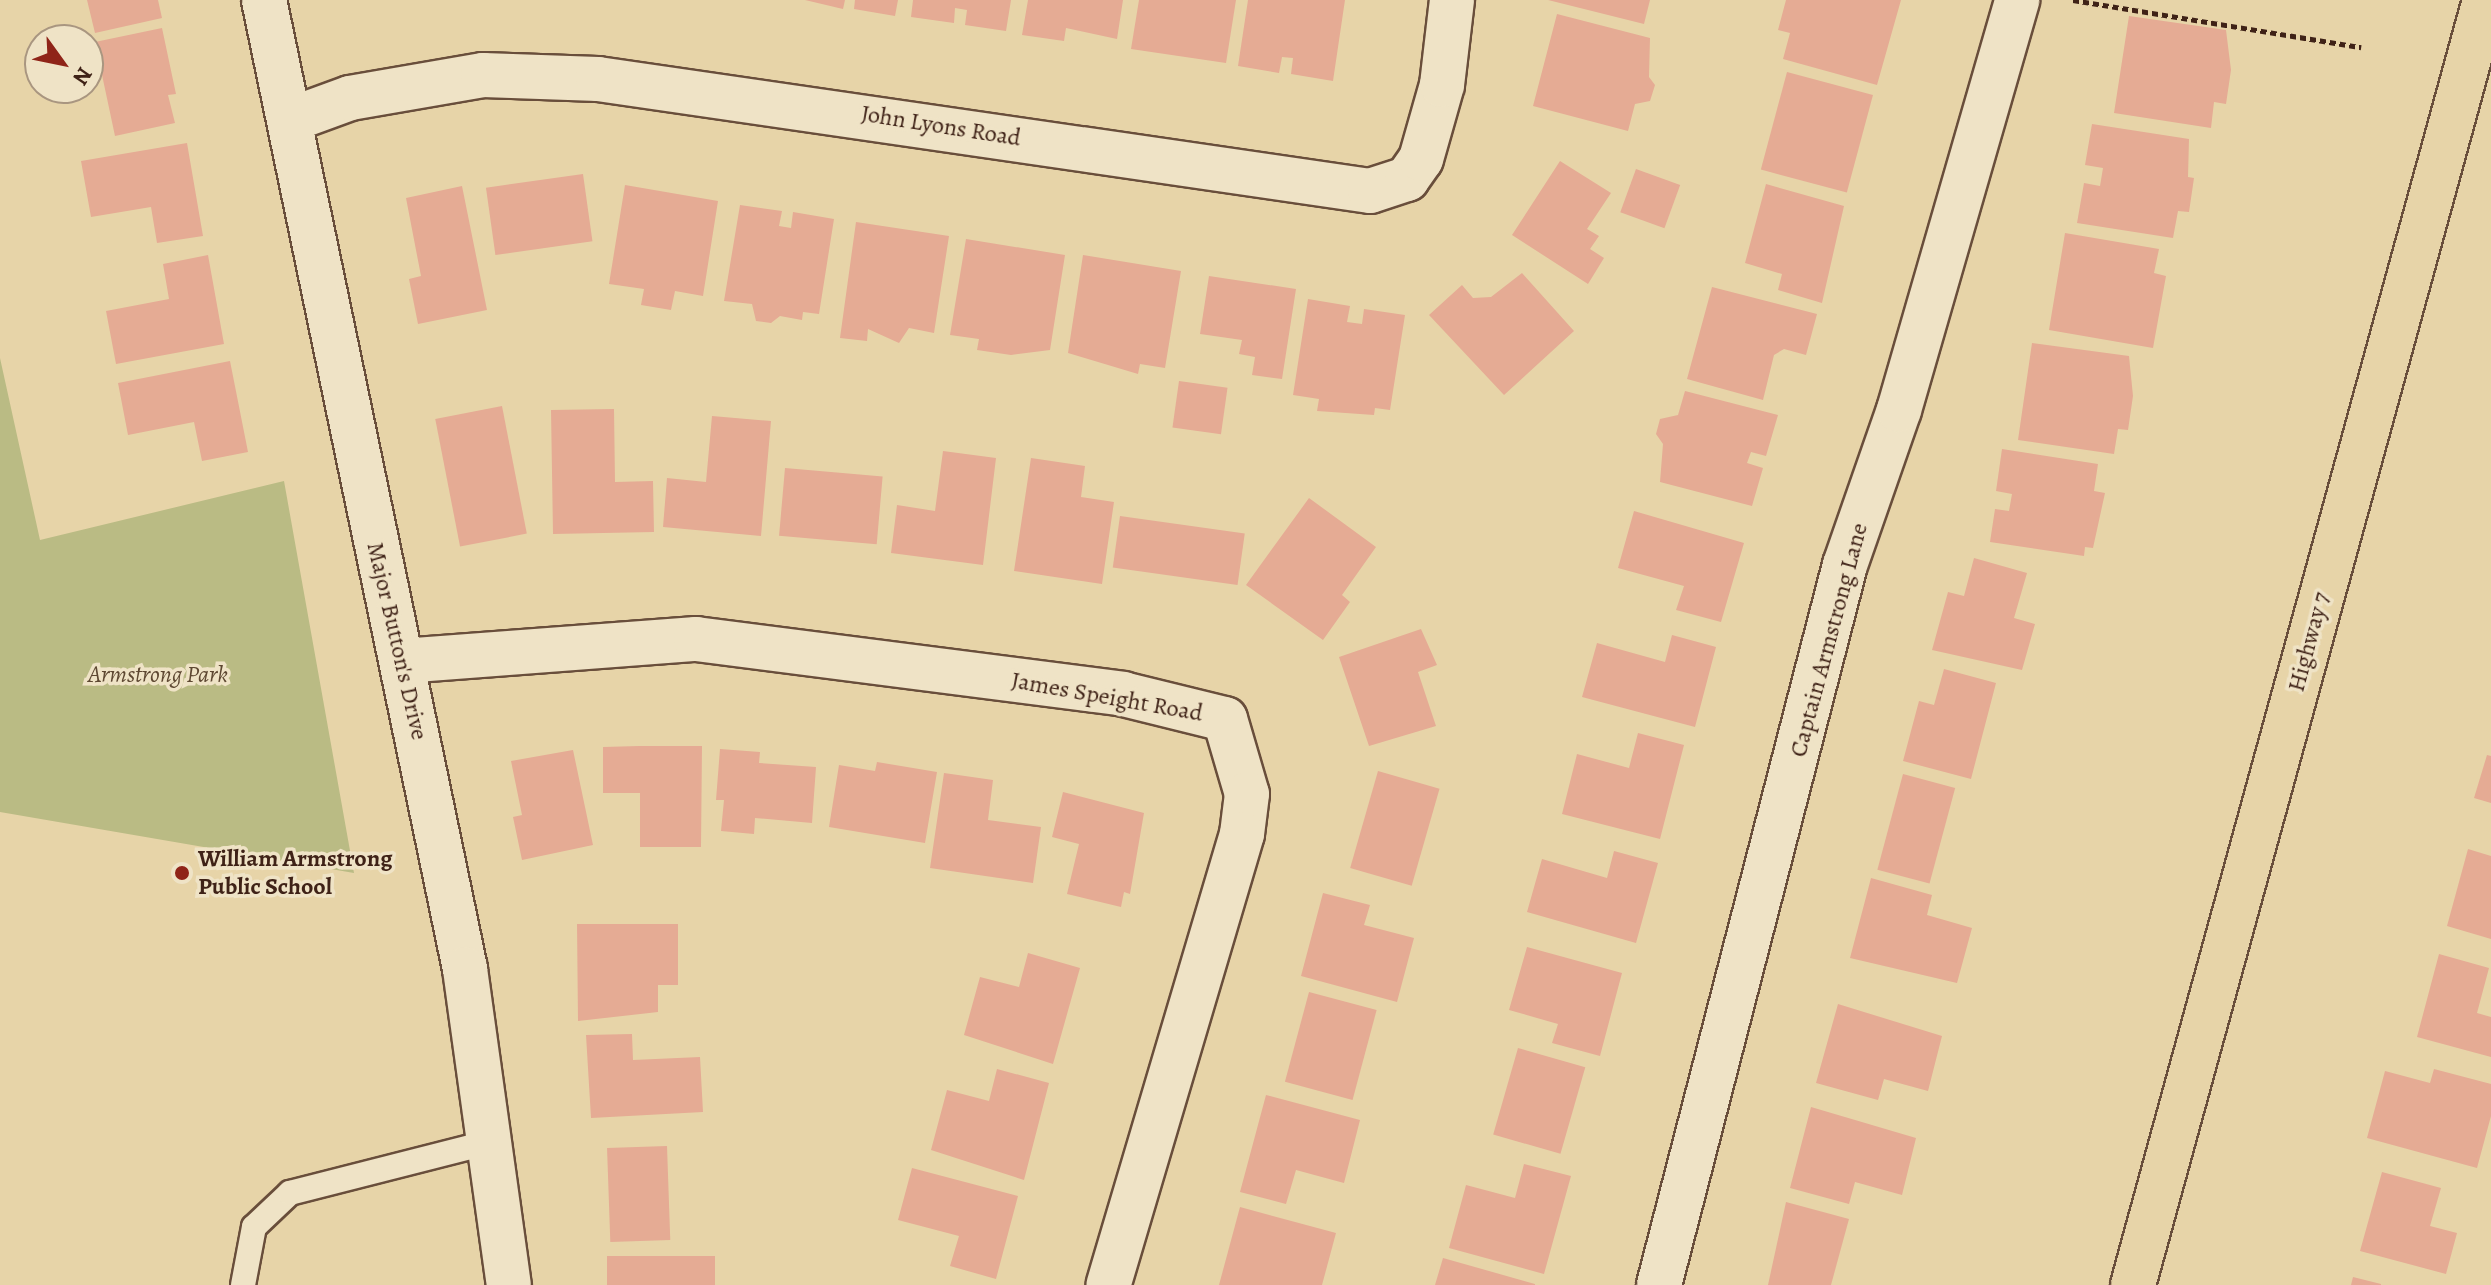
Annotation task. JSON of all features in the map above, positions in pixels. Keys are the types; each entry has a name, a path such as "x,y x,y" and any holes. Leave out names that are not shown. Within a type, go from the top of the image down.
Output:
{"main road":[{"name":"Highway 7","path":"2133,1285 2485,0"}],"street":[{"name":"Major Button's Drive","path":"264,0 465,969 509,1285"},
{"name":"John Lyons Road","path":"290,120 350,98 483,75 598,79 1370,191 1407,179 1421,159 1442,85 1452,0"},
{"name":"Captain Armstrong Lane","path":"1659,1285 1845,565 1899,410 2017,0"},
{"name":"James Speight Road","path":"402,661 696,639 1123,694 1225,719 1247,794 1242,834 1108,1285"}],"lane":[{"path":"243,1285 254,1227 290,1193 490,1142"}],"path":[{"path":"2073,0 2361,47"}],"green space":[{"name":"Armstrong Park","path":"0,358 40,540 284,481 354,873 0,812"}],"building":[{"path":"87,0 158,0 162,18 104,31 104,24 93,24"},
{"path":"805,0 845,0 843,9"},
{"path":"855,0 898,0 895,16 854,9"},
{"path":"913,0 1011,0 1006,31 965,25 967,10 955,8 954,23 911,17"},
{"path":"1028,0 1123,0 1117,39 1066,28 1064,41 1022,35"},
{"path":"1139,0 1236,0 1226,63 1131,49"},
{"path":"1248,0 1345,0 1333,81 1291,74 1293,58 1282,57 1279,73 1238,66"},
{"path":"1548,0 1650,0 1644,24"},
{"path":"1786,0 1901,0 1877,85 1783,59 1790,33 1778,30"},
{"path":"1557,14 1650,38 1649,77 1655,85 1650,101 1635,104 1628,131 1533,106"},
{"path":"2129,16 2226,30 2231,70 2226,104 2214,102 2211,128 2114,113"},
{"path":"162,28 176,94 168,95 175,123 115,136 104,84 104,40"},
{"path":"1787,72 1873,95 1847,193 1761,170"},
{"path":"2092,124 2189,139 2188,177 2194,178 2189,212 2178,211 2173,238 2077,223 2084,183 2100,186 2103,168 2085,165"},
{"path":"187,143 203,236 157,243 151,207 91,217 81,161"},
{"path":"1560,161 1611,193 1587,229 1599,236 1590,249 1604,258 1588,284 1512,235"},
{"path":"1636,169 1680,185 1664,228 1620,212"},
{"path":"583,174 592,241 495,255 486,188"},
{"path":"1766,184 1844,206 1822,303 1778,290 1782,274 1745,263"},
{"path":"625,185 718,201 703,296 675,291 671,310 641,305 644,289 609,284"},
{"path":"462,186 487,310 418,324 409,279 421,276 406,198"},
{"path":"740,205 782,211 779,226 791,228 793,212 834,219 819,314 803,312 802,320 780,316 771,323 756,321 752,304 724,301"},
{"path":"856,222 949,236 934,333 909,328 899,343 868,329 867,341 840,338"},
{"path":"2065,233 2159,249 2154,273 2166,276 2153,348 2049,330"},
{"path":"966,239 1065,255 1050,350 1011,355 977,350 979,339 950,335"},
{"path":"208,255 224,344 116,364 106,311 169,299 163,264"},
{"path":"1083,255 1181,271 1165,368 1140,364 1138,374 1068,353"},
{"path":"1522,273 1574,331 1504,395 1429,315 1462,285 1473,298 1491,297"},
{"path":"1209,276 1296,289 1282,379 1252,375 1255,357 1239,354 1242,340 1200,334"},
{"path":"1712,287 1817,314 1806,355 1784,349 1774,355 1763,400 1687,379"},
{"path":"1308,299 1350,306 1347,322 1362,324 1364,309 1405,315 1390,410 1375,408 1374,415 1317,411 1319,399 1293,395"},
{"path":"2032,343 2129,356 2133,396 2128,430 2118,429 2114,454 2018,440"},
{"path":"230,361 248,452 202,461 194,422 128,435 118,383"},
{"path":"1179,381 1228,388 1221,434 1172,428"},
{"path":"1685,391 1778,415 1766,456 1751,452 1747,463 1763,468 1752,506 1660,482 1663,444 1656,434 1660,419 1678,415"},
{"path":"502,406 527,534 460,547 435,419"},
{"path":"614,409 615,482 653,481 654,532 553,534 551,410"},
{"path":"712,416 771,421 761,536 663,527 667,478 706,482"},
{"path":"2002,449 2098,464 2094,491 2105,493 2093,548 2085,547 2084,556 1990,542 1995,509 2009,511 2012,494 1996,491"},
{"path":"943,451 996,458 983,565 891,553 897,505 935,511"},
{"path":"1031,458 1085,466 1081,497 1114,502 1102,584 1014,571"},
{"path":"785,468 883,477 877,544 779,536"},
{"path":"1309,498 1376,547 1342,595 1350,602 1323,640 1246,585"},
{"path":"1634,511 1744,543 1721,622 1676,610 1684,586 1618,568"},
{"path":"1120,516 1245,534 1238,585 1113,567"},
{"path":"1974,558 2027,573 2014,618 2035,624 2022,670 1932,650 1948,592 1964,596"},
{"path":"1421,629 1437,665 1418,672 1436,726 1369,746 1339,657"},
{"path":"1672,635 1716,647 1695,727 1582,697 1597,643 1665,662"},
{"path":"1944,669 1996,683 1971,779 1903,761 1919,701 1934,705"},
{"path":"1638,733 1684,745 1660,839 1562,814 1577,754 1629,768"},
{"path":"702,746 701,847 640,847 640,793 603,793 603,747"},
{"path":"720,749 760,752 759,763 816,767 812,823 755,818 754,834 721,831 724,800 716,800"},
{"path":"573,750 593,845 522,860 513,817 522,815 511,761"},
{"path":"2487,755 2491,756 2491,803 2474,798"},
{"path":"877,762 937,772 925,843 829,827 839,765 875,771"},
{"path":"1378,771 1440,789 1412,886 1350,868"},
{"path":"944,773 993,780 988,820 1041,827 1033,883 930,868"},
{"path":"1903,774 1955,788 1930,884 1877,870"},
{"path":"1063,792 1144,813 1130,894 1124,892 1121,907 1067,894 1079,844 1052,837"},
{"path":"2468,849 2491,856 2491,939 2447,926"},
{"path":"1614,851 1658,863 1636,943 1527,912 1542,859 1607,878"},
{"path":"1871,878 1932,895 1927,915 1972,928 1957,983 1850,958"},
{"path":"1323,893 1370,905 1364,925 1414,938 1397,1002 1301,976"},
{"path":"577,924 678,924 678,985 658,985 658,1012 578,1021"},
{"path":"1527,947 1622,973 1600,1056 1552,1043 1558,1024 1509,1010"},
{"path":"1028,953 1080,968 1053,1064 964,1035 980,977 1019,987"},
{"path":"2439,954 2489,968 2477,1013 2491,1017 2491,1057 2417,1037"},
{"path":"1309,992 1377,1010 1353,1100 1285,1082"},
{"path":"1838,1004 1942,1036 1928,1091 1884,1079 1878,1100 1816,1083"},
{"path":"632,1034 633,1060 700,1057 703,1112 591,1118 586,1035"},
{"path":"1518,1048 1585,1067 1560,1154 1493,1135"},
{"path":"997,1069 1049,1083 1024,1180 931,1150 947,1090 989,1101"},
{"path":"2434,1069 2491,1084 2491,1116 2477,1168 2367,1138 2385,1071 2430,1083"},
{"path":"1266,1095 1360,1120 1344,1183 1296,1170 1286,1204 1240,1192"},
{"path":"1811,1107 1916,1138 1902,1195 1855,1182 1849,1204 1790,1188"},
{"path":"667,1146 670,1240 610,1242 607,1148"},
{"path":"1524,1164 1571,1176 1544,1274 1449,1248 1466,1185 1515,1198"},
{"path":"912,1168 1018,1196 996,1279 950,1266 959,1236 898,1220"},
{"path":"2382,1172 2441,1188 2430,1226 2457,1233 2446,1274 2360,1251"},
{"path":"1786,1202 1849,1219 1831,1285 1768,1285"},
{"path":"1240,1207 1336,1233 1322,1285 1219,1285"},
{"path":"607,1256 715,1256 715,1285 607,1285"},
{"path":"1443,1258 1535,1284 1535,1285 1435,1285"},
{"path":"2353,1277 2381,1284 2381,1285 2351,1285"}],"place":[{"name":"William Armstrong Public School","path":"182,873"}]}
